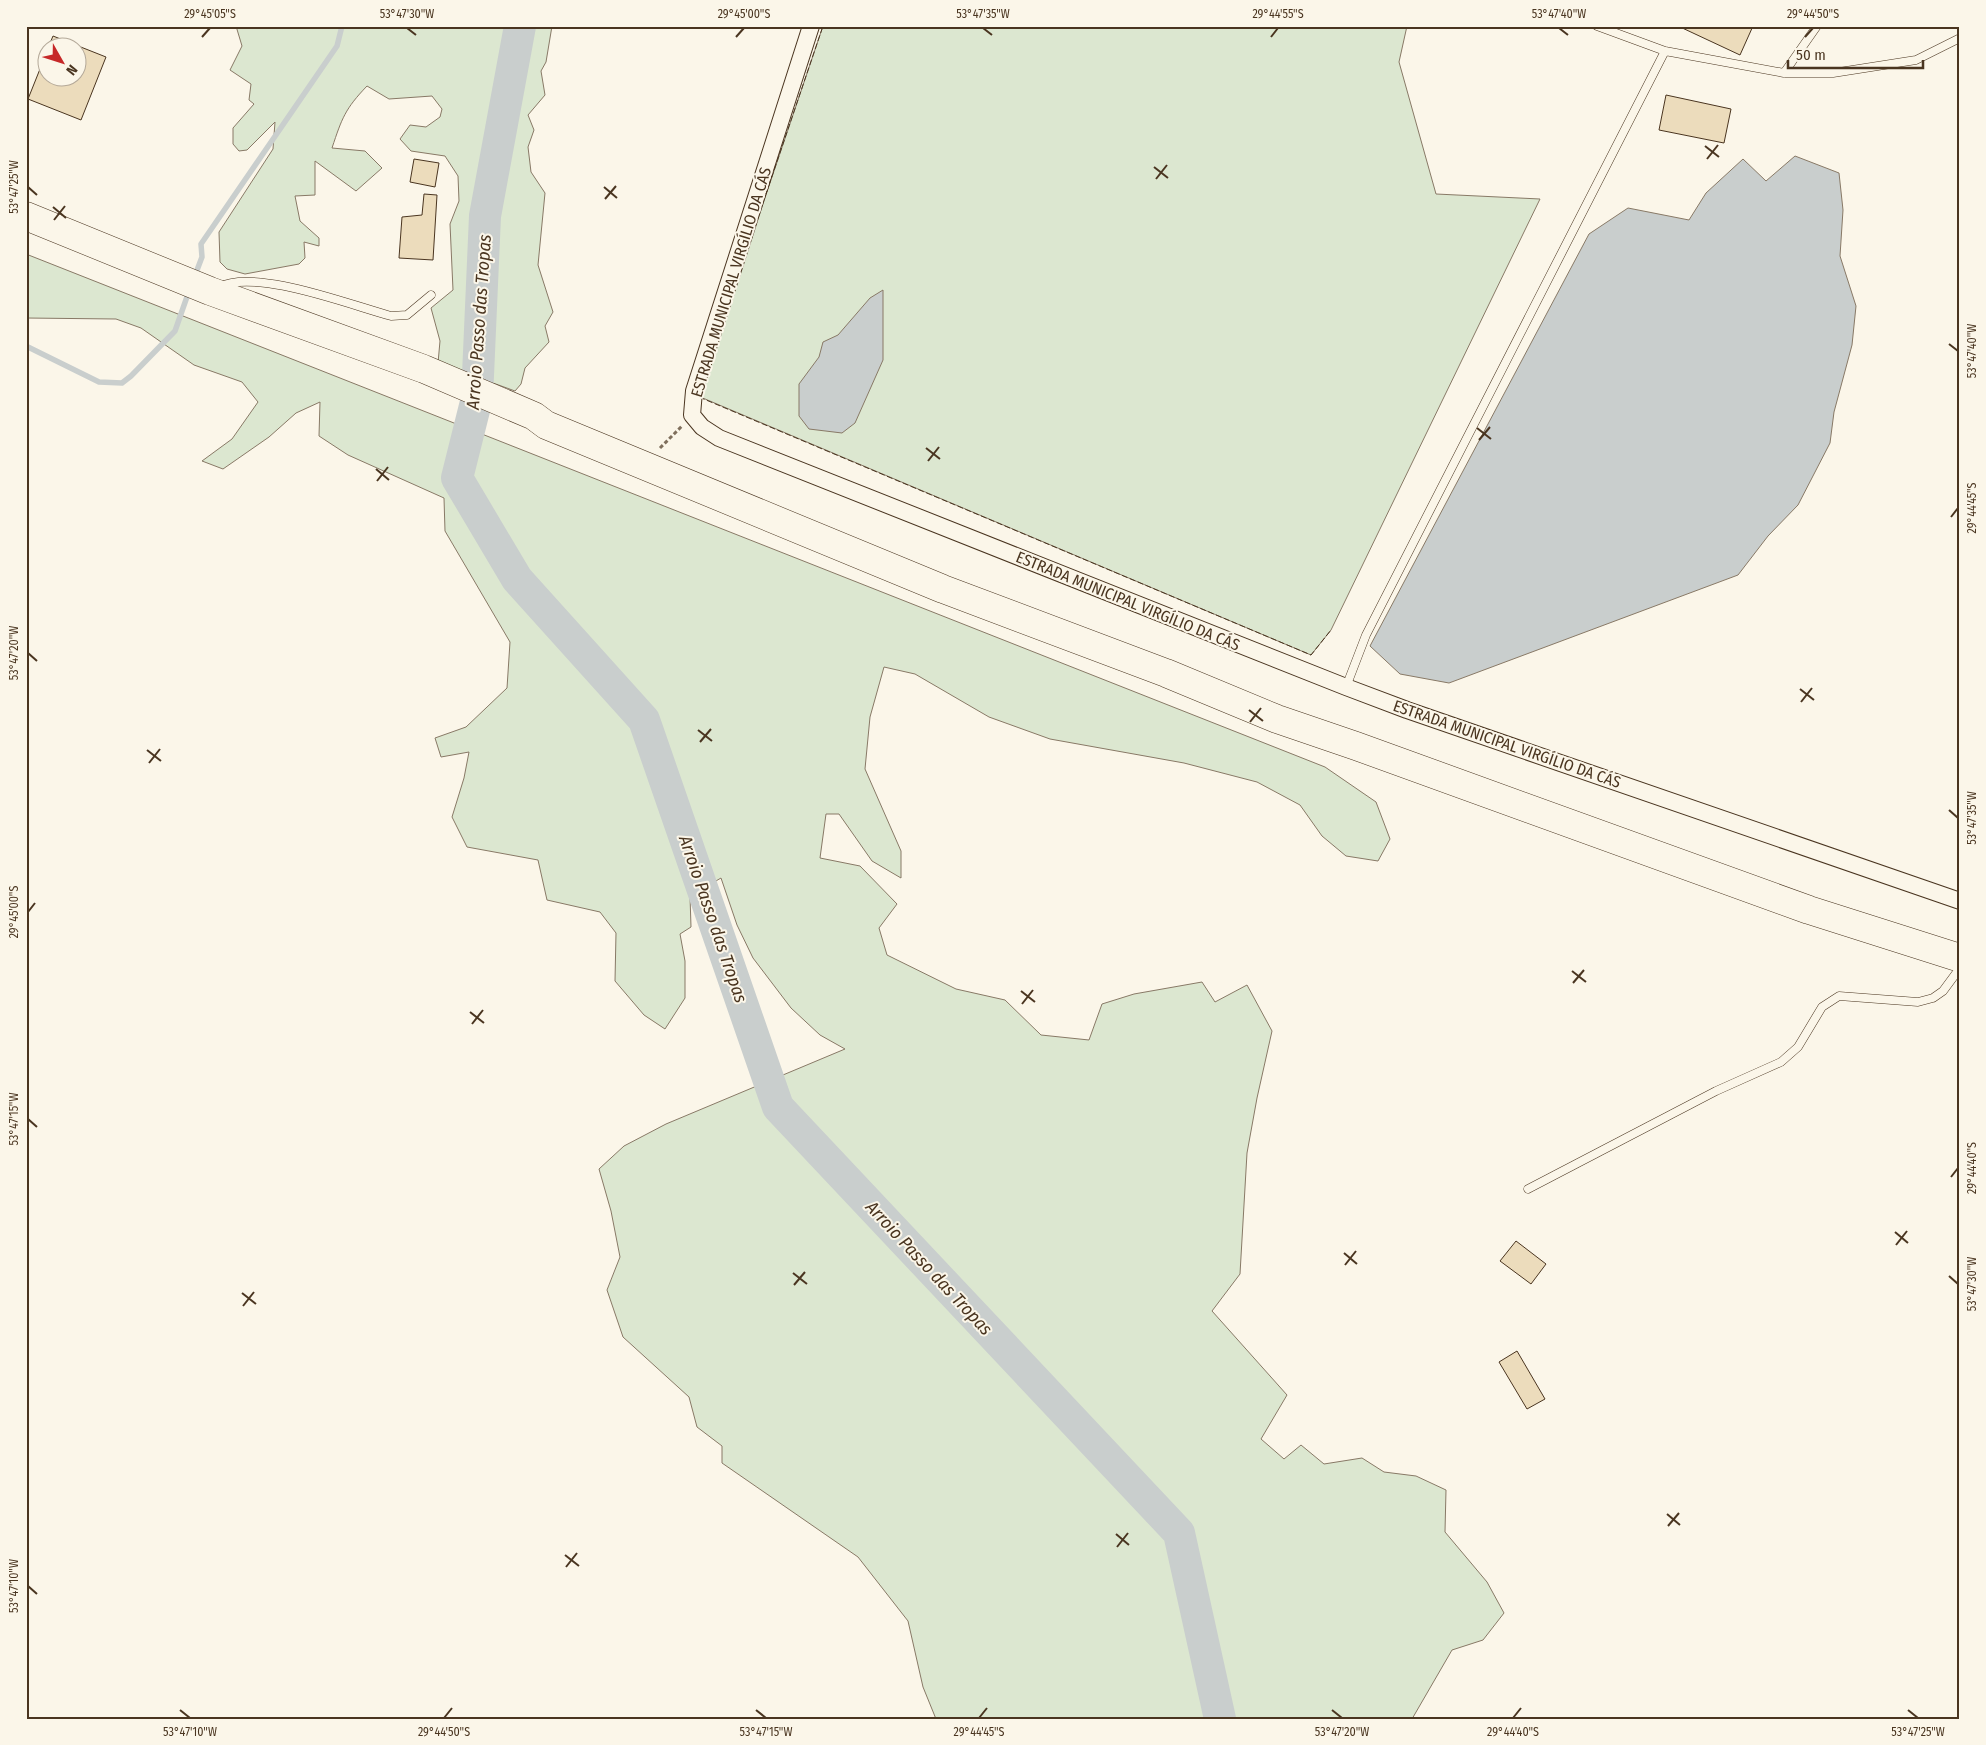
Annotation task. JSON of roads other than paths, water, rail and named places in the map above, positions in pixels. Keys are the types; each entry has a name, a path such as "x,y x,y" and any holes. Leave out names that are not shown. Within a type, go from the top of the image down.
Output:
{"highway":[{"path":"26,216 210,291 424,369 534,416 546,425 943,589 1166,673 1277,719 1809,910 1960,958"},
{"path":"534,416 549,418 652,455 1169,664 1445,769 1794,891 1960,946"}],"street":[{"name":"ESTRADA MUNICIPAL VIRGÍLIO DA CÁS","path":"811,26 694,391 692,415 702,427 719,438 1346,688 1960,901"}],"lane":[{"path":"1597,26 1665,51 1784,73 1833,73 1916,60 1960,38"},
{"path":"1784,73 1816,26"},
{"path":"1346,688 1366,635 1665,51"},
{"path":"210,291 227,282 262,281 391,316 407,315 431,295"},
{"path":"1528,1189 1716,1091 1781,1062 1798,1047 1822,1006 1840,996 1918,1002 1933,998 1943,991 1960,968"}],"waterway":[{"path":"194,278 202,257 201,244 337,46 342,26"},
{"name":"Arroio Passo das Tropas","path":"520,26 485,216 477,398 457,478 517,579 644,720 778,1107 1179,1533 1220,1719"},
{"path":"26,346 99,382 122,383 175,331 189,291"}]}
